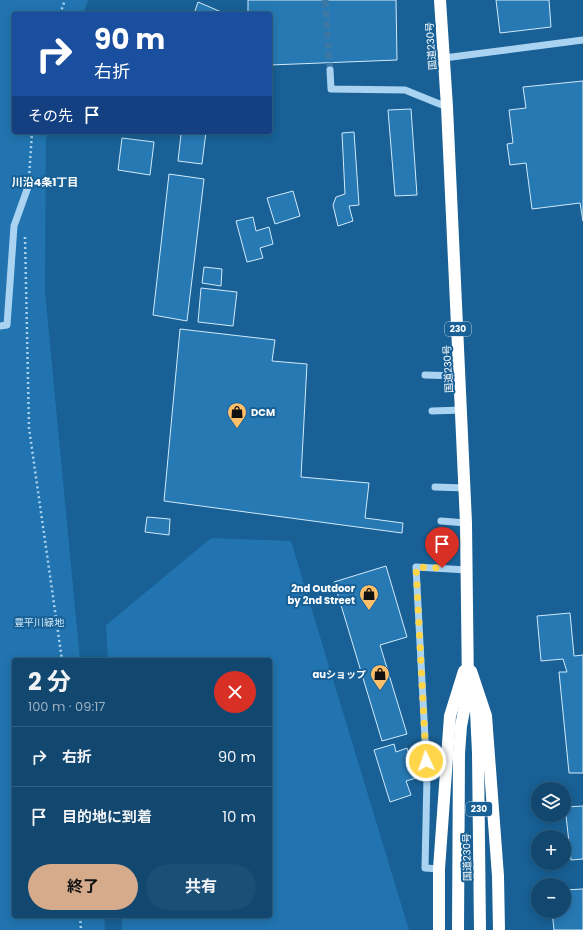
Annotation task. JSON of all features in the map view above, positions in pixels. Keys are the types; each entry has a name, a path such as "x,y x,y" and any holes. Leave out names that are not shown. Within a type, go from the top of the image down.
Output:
{"highway":[{"name":"国道230号","path":"440,0 447,107 462,410 467,570 468,690 461,726 459,753 458,930"},
{"path":"439,930 439,869 450,716 467,659"},
{"path":"467,659 486,716 498,876 499,930"},
{"name":"国道230号","path":"468,690 476,712 480,930"}],"street":[{"path":"444,58 583,40"},
{"path":"330,70 331,89 405,90 447,107"},
{"path":"0,326 7,325 14,226 28,187"},
{"path":"425,375 460,376"},
{"path":"432,411 462,410"},
{"path":"435,487 465,488"},
{"path":"441,521 466,523"},
{"path":"439,869 425,868 427,776 416,567 467,570"}],"path":[{"path":"61,12 65,0"},
{"path":"28,187 32,134"},
{"path":"25,232 29,428 62,658"},
{"path":"80,918 81,930"}],"green space":[{"name":"豊平川緑地","path":"0,0 88,0 84,12 12,12 12,134 48,134 46,140 45,291 80,658 12,658 12,918 104,918 105,930 0,930"},
{"path":"211,538 291,541 409,930 122,930 122,918 272,918 272,658 108,658 106,625"}],"building":[{"path":"248,0 396,0 397,60 272,65 272,12 248,12"},
{"path":"496,0 549,0 551,27 500,33"},
{"path":"198,2 221,12 195,12"},
{"path":"583,81 583,221 580,203 532,209 526,163 510,165 507,144 513,143 509,110 526,108 523,87"},
{"path":"411,109 417,195 395,196 388,110"},
{"path":"354,132 359,205 349,206 353,221 338,226 333,205 336,197 345,194 342,133"},
{"path":"181,134 206,134 202,164 178,161"},
{"path":"122,138 154,142 150,175 118,170"},
{"path":"169,174 204,179 187,321 153,315"},
{"path":"293,191 300,216 275,224 267,198"},
{"path":"253,217 256,231 269,227 273,244 260,248 263,258 247,262 236,221"},
{"path":"204,267 222,269 221,286 202,283"},
{"path":"201,288 237,292 233,326 198,322"},
{"path":"180,329 275,340 272,361 307,364 301,477 369,483 365,518 403,523 402,533 164,501"},
{"path":"147,517 170,519 169,535 145,532"},
{"path":"386,566 407,637 380,645 407,734 382,741 334,582"},
{"path":"570,613 574,656 583,655 583,773 569,773 559,672 567,672 563,659 541,661 537,616"},
{"path":"394,744 396,752 407,748 416,778 406,781 411,795 390,802 374,750"},
{"path":"583,806 583,859 571,860 571,830 568,830 567,822 571,822 571,807"},
{"path":"583,889 583,930 554,930 553,918 571,918 571,890"}],"tunnel":[{"path":"325,0 330,70"}],"place":[{"name":"DCM","path":"237,429"},
{"name":"2nd Outdoor by 2nd Street","path":"369,611"},
{"name":"auショップ","path":"380,691"}],"district":[{"name":"川沿4条1丁目","path":"45,182"}],"route":[{"path":"426,761 416,567 442,568"}]}
